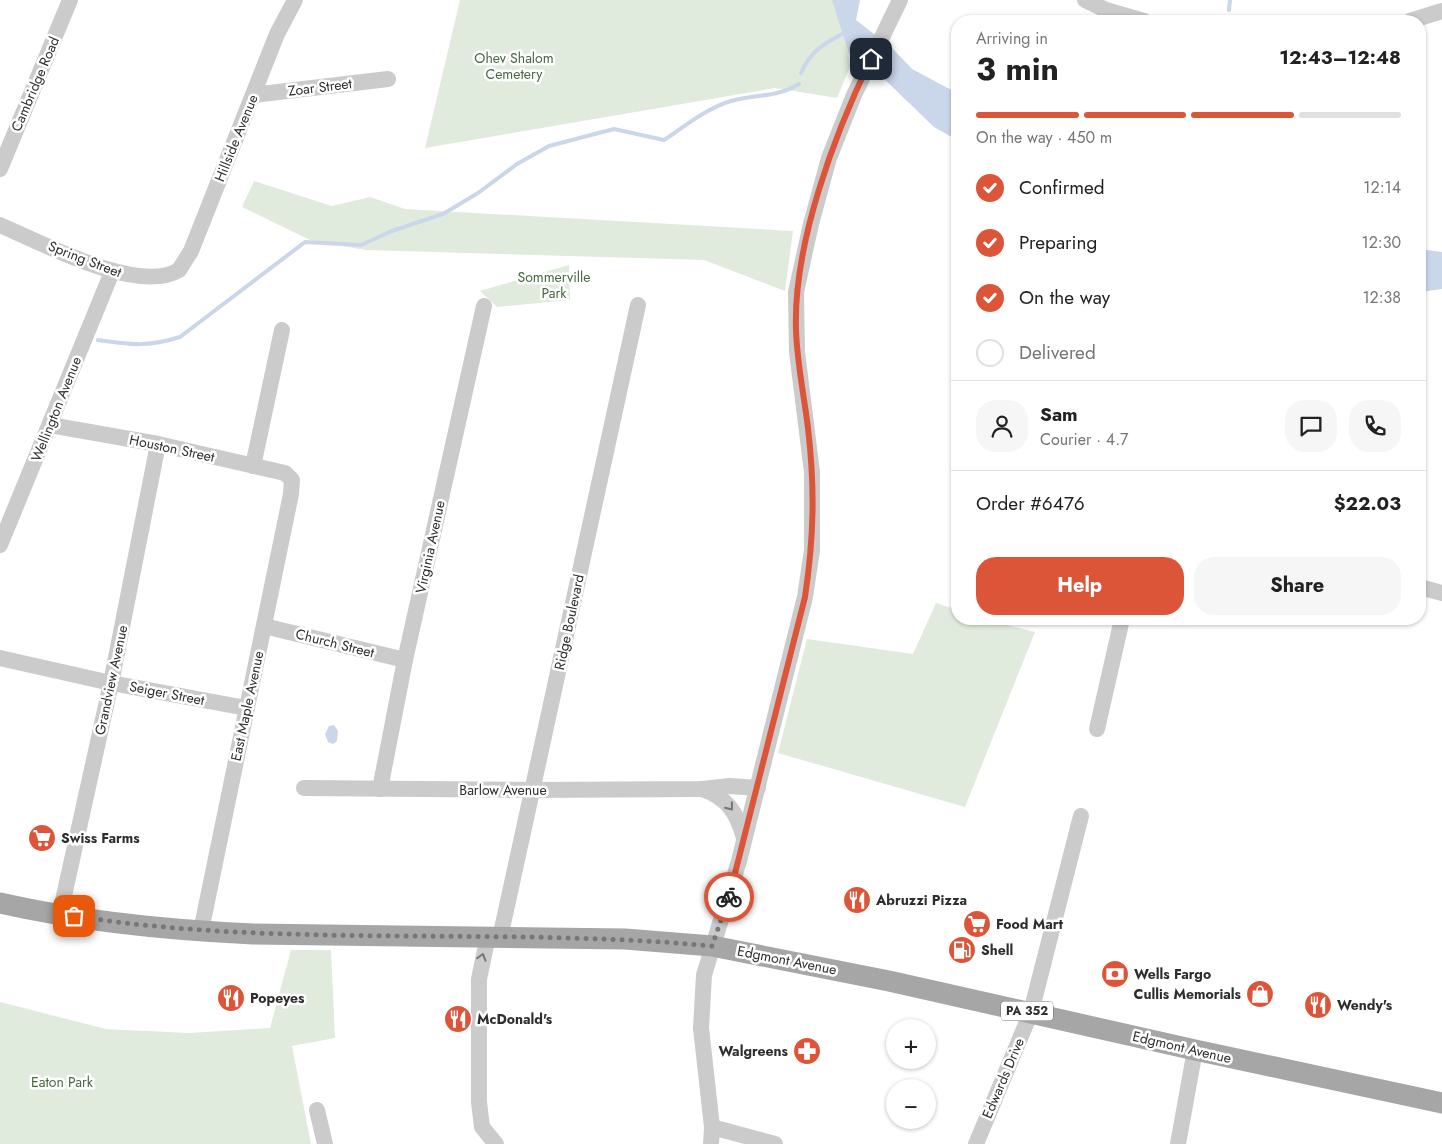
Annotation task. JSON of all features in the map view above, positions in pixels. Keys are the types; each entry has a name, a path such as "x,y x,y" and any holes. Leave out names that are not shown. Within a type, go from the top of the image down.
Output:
{"main road":[{"name":"Edgmont Avenue","path":"0,902 119,923 201,932 624,939 712,946 830,968 1195,1050 1442,1102"}],"street":[{"name":"Cambridge Road","path":"0,169 70,0"},
{"name":"Hillside Avenue","path":"174,274 185,262 191,251 284,17 295,0"},
{"path":"711,1144 712,1127 700,1012 704,975 758,788 805,597 812,550 812,472 797,352 796,292 811,224 829,158 865,72 900,0"},
{"path":"1085,0 1106,10 1123,15"},
{"path":"1426,16 1442,11"},
{"name":"Zoar Street","path":"253,95 388,79"},
{"name":"Spring Street","path":"0,225 112,272 156,277 174,274"},
{"name":"Wellington Avenue","path":"0,545 112,272"},
{"name":"Ridge Boulevard","path":"496,1144 482,1127 478,979 494,937 532,790 638,305"},
{"name":"Virginia Avenue","path":"380,790 405,660 484,306"},
{"path":"253,466 282,330"},
{"name":"Houston Street","path":"50,425 158,444 284,473 292,480"},
{"name":"Grandview Avenue","path":"60,914 111,682 158,444"},
{"name":"East Maple Avenue","path":"201,932 291,494 292,480"},
{"path":"1426,589 1442,593"},
{"path":"1097,729 1121,625"},
{"name":"Church Street","path":"264,626 405,660"},
{"name":"Seiger Street","path":"0,658 246,708"},
{"name":"Barlow Avenue","path":"304,788 532,790 702,789 730,786 758,788"},
{"name":"Barlow Avenue","path":"702,789 716,794 730,806 740,822 744,838"},
{"name":"Edwards Drive","path":"976,1144 1031,1012 1081,816"},
{"path":"1178,1144 1195,1050"},
{"path":"317,1110 325,1144"},
{"path":"712,1127 775,1144"}],"green space":[{"name":"Ohev Shalom Cemetery","path":"460,0 834,0 851,64 837,98 775,88 425,148"},
{"path":"254,181 332,206 370,197 405,209 793,231 785,291 704,260 365,250 310,240 242,207"},
{"name":"Sommerville Park","path":"569,265 570,300 497,307 480,291"},
{"path":"936,603 951,608 951,625 1007,625 1035,632 965,807 778,753 807,639 913,654"},
{"name":"Eaton Park","path":"291,950 331,950 335,1038 292,1046 311,1144 0,1144 0,1002 106,1029 189,1033 270,1028"}],"water":[{"path":"832,0 860,0 856,20 892,48 912,69 951,90 951,137 934,127 879,74 856,61 849,54"},
{"path":"1426,250 1442,252 1442,289 1426,291"},
{"path":"334,725 338,731 337,741 333,744 328,742 325,734 329,726"}],"waterway":[{"path":"1229,10 1230,0"},
{"path":"801,73 809,59 819,48 846,32"},
{"path":"98,340 149,344 180,337 305,242 361,245 392,231 443,214 478,193 517,164 549,146 614,129 664,140 696,118 722,104 782,92 799,84"}],"way so far":[{"path":"74,916 201,932 624,939 712,946 729,897"}],"place":[{"name":"Swiss Farms","path":"42,838"},
{"name":"Abruzzi Pizza","path":"857,900"},
{"name":"Food Mart","path":"977,924"},
{"name":"Shell","path":"962,950"},
{"name":"Wells Fargo","path":"1115,974"},
{"name":"Cullis Memorials","path":"1260,994"},
{"name":"Popeyes","path":"231,998"},
{"name":"Wendy's","path":"1318,1005"},
{"name":"McDonald's","path":"458,1019"},
{"name":"Walgreens","path":"807,1051"}],"route":[{"path":"729,897 805,597 812,550 812,472 808,427 797,352 796,292 811,224 829,158 854,95 871,59"}]}
